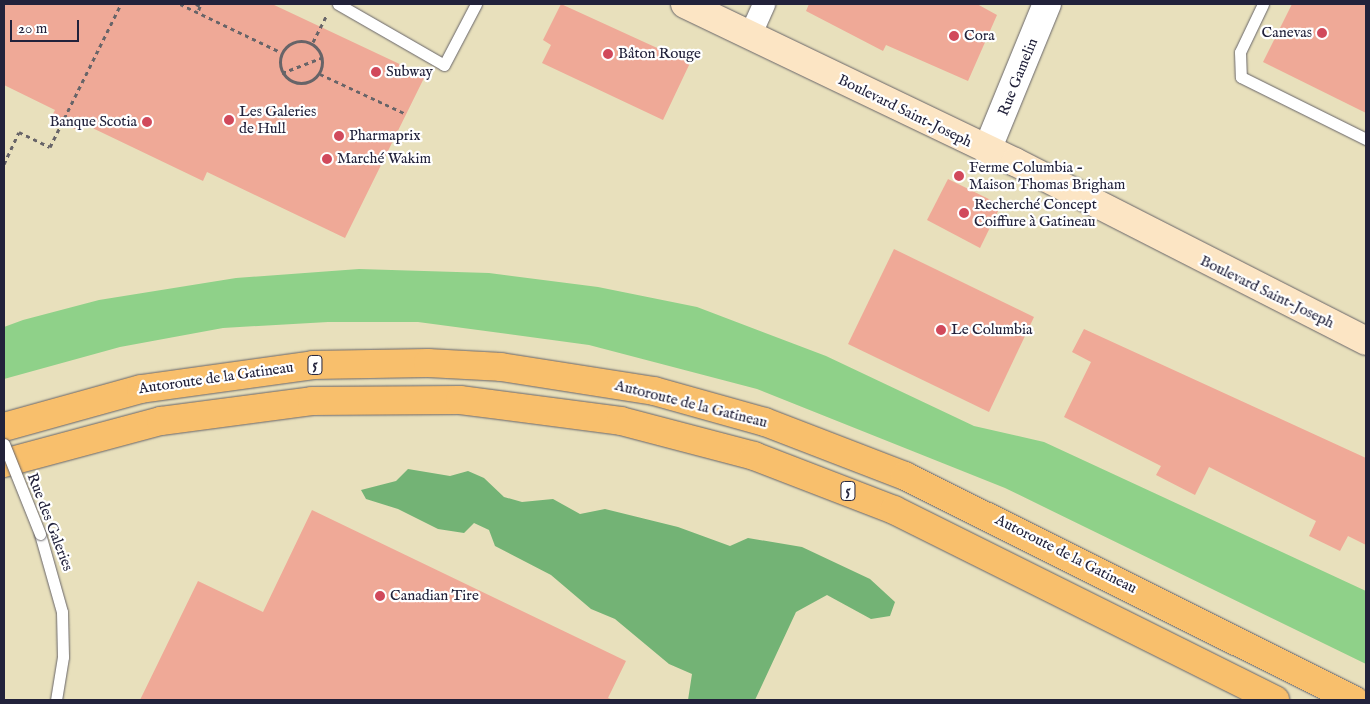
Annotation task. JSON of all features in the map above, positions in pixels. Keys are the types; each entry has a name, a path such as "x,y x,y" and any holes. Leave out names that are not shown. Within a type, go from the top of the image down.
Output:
{"highway":[{"name":"Autoroute de la Gatineau","path":"4,426 141,389 313,365 493,367 654,391 765,422 905,476 1354,700"},
{"name":"5","path":"4,463 142,425 312,401 460,400 621,421 754,456 894,510 1275,700"}],"main road":[{"name":"Boulevard Saint-Joseph","path":"684,4 988,150 1366,341"}],"street":[{"path":"750,36 764,4"},
{"name":"Rue Gamelin","path":"988,150 1047,4"}],"lane":[{"path":"338,4 444,65 476,4"},
{"path":"1263,4 1240,52 1241,77 1366,139"},
{"name":"Rue des Galeries","path":"4,444 40,534 62,612 63,657 56,700"}],"path":[{"path":"4,164 20,132 50,147 121,4"},
{"path":"180,4 280,52"},
{"path":"196,4 200,6 198,12"},
{"path":"313,42 328,12"},
{"path":"280,52 300,40 313,42"},
{"path":"313,42 321,58 320,74"},
{"path":"280,52 282,73 295,84 320,74 406,114"},
{"path":"282,73 321,58"}],"green space":[{"path":"359,269 489,273 598,287 697,307 826,356 974,426 1044,442 1366,591 1366,664 1005,488 757,389 589,345 418,322 328,322 223,328 120,347 4,379 4,327 23,320 99,300 236,278"},
{"path":"408,469 450,476 468,471 484,478 504,497 522,502 553,499 580,514 605,509 678,527 730,546 748,538 802,547 870,579 895,602 890,616 871,619 827,595 796,612 755,700 688,700 692,674 669,664 615,619 591,609 551,575 495,546 489,530 474,523 464,533 438,529 398,509 366,499 361,490 396,481"}],"building":[{"name":"Les Galeries de Hull","path":"4,4 272,4 425,76 345,238 207,172 203,181 82,123 79,131 51,118 55,110 4,85"},
{"name":"Bâton Rouge","path":"561,4 690,63 663,120 542,63 551,45 543,40"},
{"path":"809,4 977,4 997,15 968,81 886,45 883,51 806,11"},
{"name":"Canevas","path":"1292,4 1366,4 1366,113 1263,62"},
{"name":"Recherché Concept Coiffure à Gatineau","path":"948,179 1001,205 980,248 927,220"},
{"name":"Le Columbia","path":"894,249 1034,317 989,412 848,344"},
{"path":"1084,329 1366,458 1366,545 1348,536 1340,551 1309,536 1316,521 1209,467 1195,495 1156,475 1161,466 1064,417 1091,362 1072,352"},
{"name":"Canadian Tire","path":"312,510 626,661 608,698 613,700 140,700 198,581 263,612"}],"place":[{"name":"Canevas","path":"1322,33"},
{"name":"Cora","path":"954,36"},
{"name":"Bâton Rouge","path":"608,54"},
{"name":"Subway","path":"376,72"},
{"name":"Les Galeries de Hull","path":"229,120"},
{"name":"Banque Scotia","path":"147,122"},
{"name":"Pharmaprix","path":"339,136"},
{"name":"Marché Wakim","path":"327,159"},
{"name":"Ferme Columbia - Maison Thomas Brigham","path":"959,176"},
{"name":"Recherché Concept Coiffure à Gatineau","path":"964,213"},
{"name":"Le Columbia","path":"941,330"},
{"name":"Canadian Tire","path":"380,596"}]}
